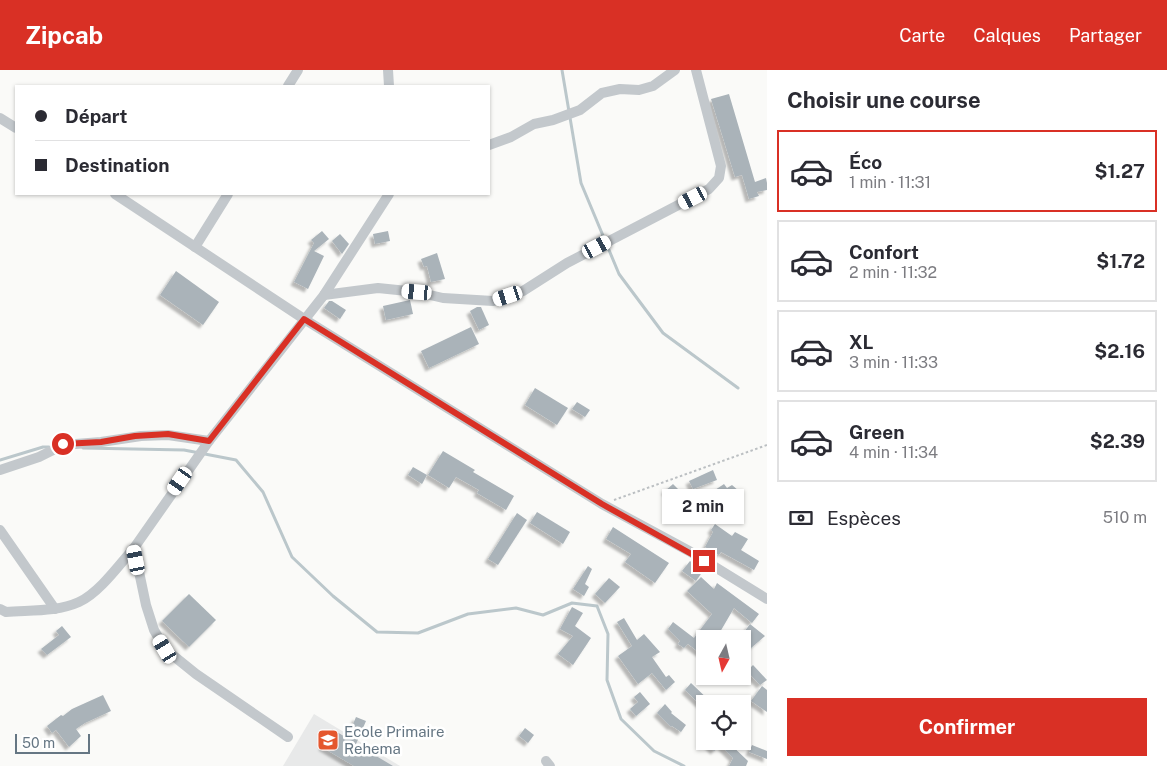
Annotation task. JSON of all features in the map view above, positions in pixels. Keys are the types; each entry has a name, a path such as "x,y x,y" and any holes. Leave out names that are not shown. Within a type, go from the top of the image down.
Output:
{"street":[{"path":"289,85 298,70"},
{"path":"388,70 389,85"},
{"path":"490,145 511,137 534,124 553,120 580,110 602,93 620,89 639,90 653,86 675,70"},
{"path":"324,295 378,288 417,292 443,298 493,301 523,291 567,263 710,189 719,178 721,166 696,70"},
{"path":"0,118 15,127"},
{"path":"116,195 304,319 602,504 689,552 767,599"},
{"path":"194,247 227,195"},
{"path":"0,609 6,612 55,609 79,602 95,591 134,548 209,441 324,295 388,195"},
{"path":"0,470 39,457 63,444 101,442 135,436 168,434 209,441"},
{"path":"0,530 55,609"},
{"path":"134,548 146,605 154,630 165,649 196,674 288,737"}],"path":[{"path":"602,504 767,445"}],"shaded area":[{"name":"Ecole Primaire Rehema","path":"314,714 400,766 283,766"}],"building":[{"path":"729,94 755,182 766,178 767,183 767,190 757,192 759,196 749,199 742,175 735,177 711,99"},
{"path":"322,231 329,239 314,251 324,256 308,289 294,282 314,243 311,240"},
{"path":"388,231 390,241 375,244 373,234"},
{"path":"340,234 349,244 342,254 332,241"},
{"path":"437,253 445,279 431,282 427,266 424,267 421,259"},
{"path":"176,271 219,302 203,325 160,295"},
{"path":"410,300 413,314 386,320 383,306"},
{"path":"329,301 346,310 340,319 324,308"},
{"path":"481,307 489,325 479,330 470,311"},
{"path":"471,327 479,344 429,368 421,351"},
{"path":"535,388 568,408 557,425 525,405"},
{"path":"577,402 590,410 585,417 572,409"},
{"path":"443,451 475,470 473,472 514,496 506,510 477,493 479,490 456,477 449,488 428,475"},
{"path":"413,467 427,475 422,484 408,475"},
{"path":"713,470 717,480 693,489 689,481"},
{"path":"673,484 683,494 675,502 665,491"},
{"path":"724,484 727,488 732,485 739,491 724,502 715,490"},
{"path":"537,512 570,532 563,544 530,523"},
{"path":"517,513 527,520 498,565 488,559"},
{"path":"715,524 732,536 735,532 748,539 741,550 759,561 754,570 721,552 719,555 705,547"},
{"path":"613,527 669,563 655,583 625,562 631,554 606,539"},
{"path":"690,561 703,571 696,581 682,571"},
{"path":"588,566 592,569 585,584 589,587 584,596 573,589"},
{"path":"701,577 714,589 717,583 759,614 752,623 734,608 721,630 700,630 712,614 687,591"},
{"path":"609,578 620,587 605,603 595,594"},
{"path":"189,594 216,620 189,647 162,621"},
{"path":"572,607 583,613 575,626 591,638 573,665 558,654 573,636 560,629"},
{"path":"624,618 637,640 644,634 660,652 652,657 666,677 669,675 675,682 666,690 652,673 638,684 618,656 632,646 617,622"},
{"path":"673,622 694,638 696,635 696,650 688,644 684,648 678,644 680,641 668,629"},
{"path":"750,624 765,636 751,648 751,630 746,630"},
{"path":"62,626 71,637 47,655 41,649 59,635 56,631"},
{"path":"753,665 767,680 760,685 751,675 751,667"},
{"path":"691,683 704,695 696,695 696,700 685,690"},
{"path":"762,686 767,690 767,712 751,701"},
{"path":"640,692 650,704 636,716 630,709 638,702 634,697"},
{"path":"103,695 111,711 76,729 81,736 69,747 56,730 52,733 47,726 61,715 63,716 72,709"},
{"path":"665,704 671,713 686,725 681,732 671,727 657,713"},
{"path":"356,717 366,721 356,744 393,766 354,766 322,747 332,729 347,738"},
{"path":"525,728 534,735 528,743 519,736"},
{"path":"752,745 767,751 767,759 749,752"},
{"path":"725,750 736,750 748,761 746,766 729,766 733,758"}],"waterway":[{"path":"562,70 581,183 619,274 663,333 738,388"},
{"path":"0,460 43,447 49,447"},
{"path":"83,448 184,450 236,460 263,492 292,557 333,596 377,632 418,633 468,614 516,608 543,615 572,603 597,606 608,634 607,680 621,719 654,751 684,766"}],"place":[{"name":"Ecole Primaire Rehema","path":"328,740"}],"route":[{"path":"63,444 90,441 101,442 135,436 168,434 209,441 304,319 602,504 704,561"}]}
